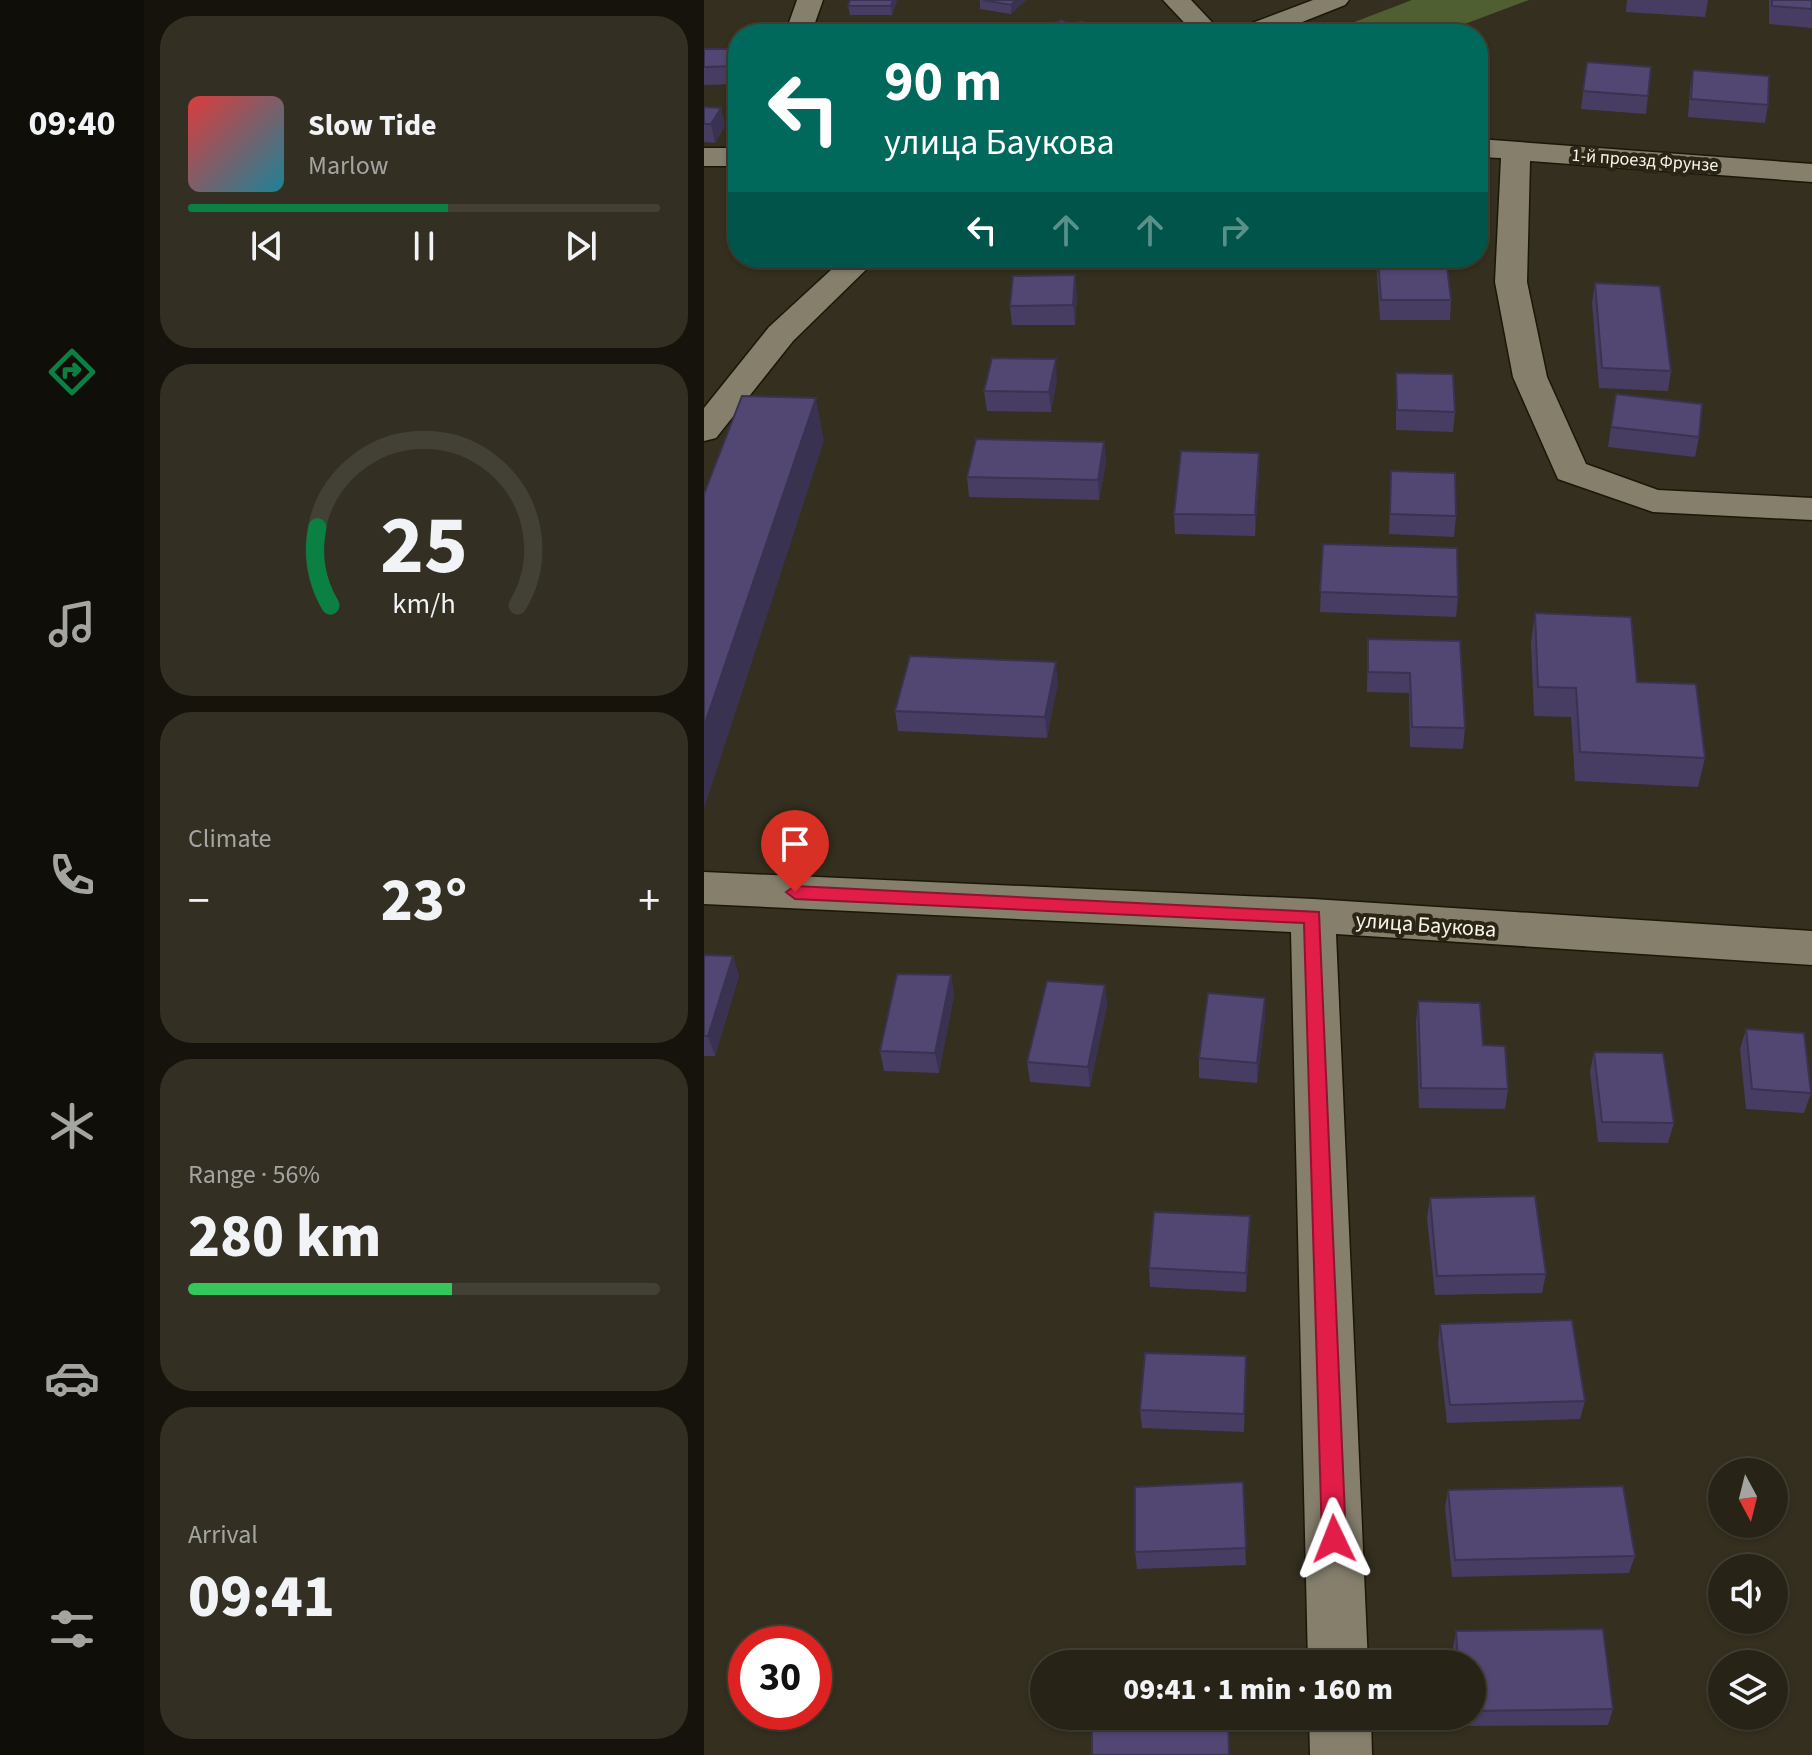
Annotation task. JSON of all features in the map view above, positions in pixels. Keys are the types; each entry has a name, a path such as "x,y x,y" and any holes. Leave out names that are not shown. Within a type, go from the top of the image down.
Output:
{"street":[{"path":"802,24 810,0"},
{"path":"1176,0 1200,24"},
{"path":"1274,24 1336,0"},
{"name":"1-й проезд Фрунзе","path":"1488,149 1812,173"},
{"path":"1516,150 1511,282 1530,377 1571,471 1653,501 1812,509"},
{"path":"704,431 781,334 851,268"},
{"name":"улица Баукова","path":"704,888 1313,916 1812,948"},
{"path":"1313,916 1338,1650"},
{"path":"1340,1730 1341,1755"}],"green space":[{"path":"1412,0 1529,0 1465,24 1349,24"}],"building":[{"path":"850,0 893,0 891,6 848,6"},
{"path":"983,0 1016,0 1011,5"},
{"path":"1772,0 1812,0 1812,9 1772,6"},
{"path":"704,49 728,49 728,66 704,67"},
{"path":"1587,62 1651,67 1648,96 1583,91"},
{"path":"1693,70 1769,76 1768,105 1691,99"},
{"path":"704,107 721,108 711,124 704,124"},
{"path":"1379,268 1447,268 1451,300 1381,300"},
{"path":"1075,275 1073,305 1010,306 1013,276"},
{"path":"1595,283 1660,286 1671,371 1602,368"},
{"path":"992,358 1056,359 1049,392 984,391"},
{"path":"1396,373 1453,374 1455,412 1397,410"},
{"path":"1616,394 1702,404 1699,437 1611,427"},
{"path":"742,396 816,398 704,726 704,494"},
{"path":"976,439 1104,442 1098,480 967,477"},
{"path":"1181,451 1259,453 1255,515 1174,514"},
{"path":"1391,471 1455,473 1456,516 1390,514"},
{"path":"1323,544 1457,548 1458,597 1320,592"},
{"path":"1535,613 1631,617 1637,682 1696,684 1705,758 1580,752 1576,688 1538,687"},
{"path":"1368,639 1460,641 1465,728 1412,727 1410,673 1368,672"},
{"path":"910,656 1056,662 1045,717 895,711"},
{"path":"704,955 733,956 708,1036 704,1036"},
{"path":"897,974 951,975 935,1053 880,1051"},
{"path":"1047,981 1105,985 1088,1067 1027,1062"},
{"path":"1208,993 1265,998 1257,1063 1199,1058"},
{"path":"1418,1001 1480,1003 1483,1045 1505,1046 1508,1089 1421,1088"},
{"path":"1746,1029 1804,1033 1811,1093 1752,1089"},
{"path":"1594,1052 1663,1053 1674,1123 1602,1122"},
{"path":"1535,1196 1546,1274 1437,1276 1430,1198"},
{"path":"1154,1212 1250,1216 1246,1273 1149,1268"},
{"path":"1572,1320 1585,1401 1450,1405 1440,1324"},
{"path":"1145,1353 1246,1356 1244,1414 1140,1410"},
{"path":"1243,1482 1246,1548 1135,1552 1135,1487"},
{"path":"1623,1486 1635,1556 1455,1560 1448,1490"},
{"path":"1603,1629 1613,1709 1486,1711 1486,1650 1457,1650 1456,1631"},
{"path":"1092,1730 1228,1730 1229,1755 1092,1755"}],"route":[{"path":"795,892 1313,916 1334,1539"}]}
